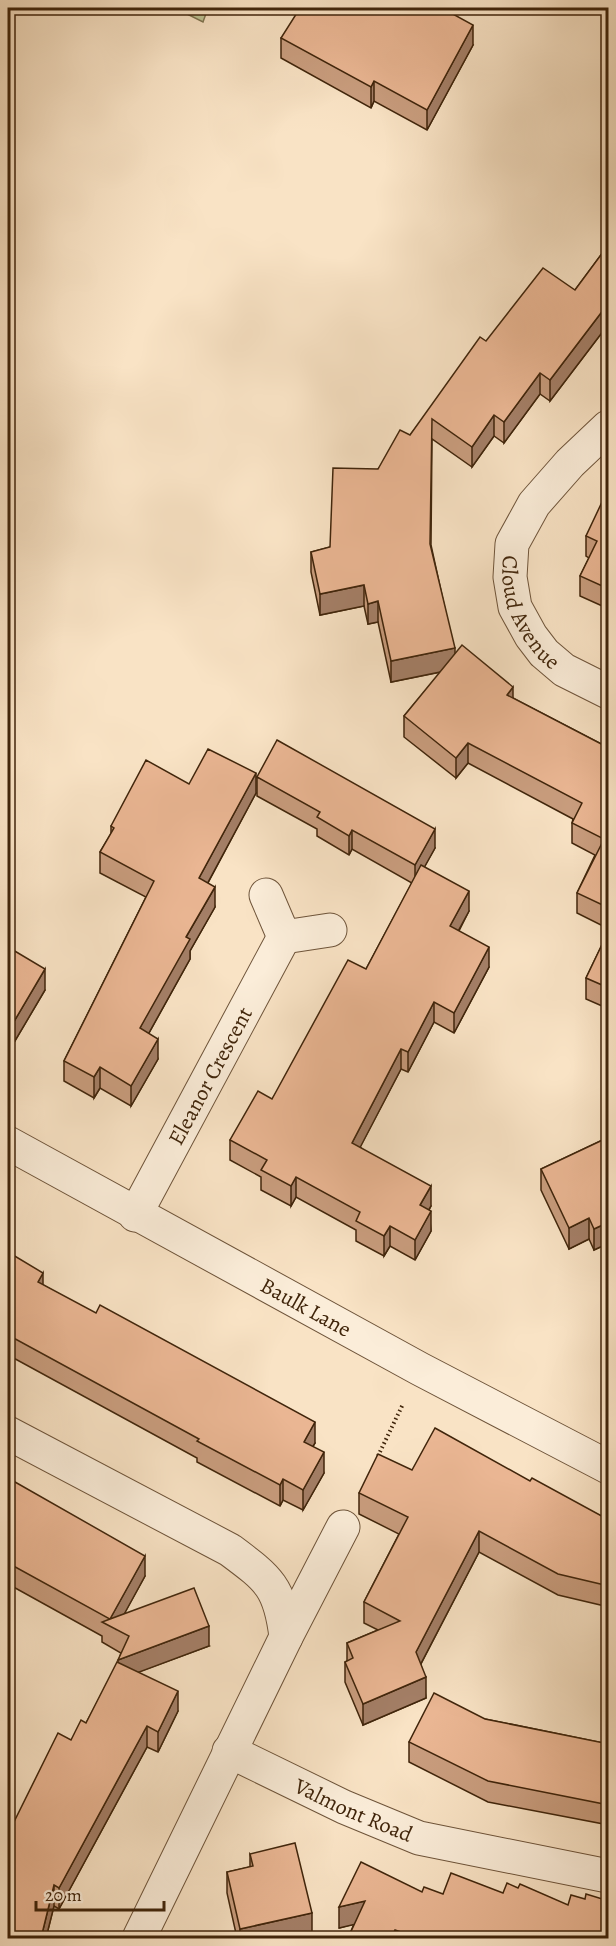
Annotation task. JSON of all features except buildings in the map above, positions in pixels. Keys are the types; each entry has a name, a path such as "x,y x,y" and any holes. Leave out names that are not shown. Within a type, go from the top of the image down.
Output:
{"street":[{"name":"Cloud Avenue","path":"609,427 570,463 534,504 512,544 510,577 515,607 531,636 544,652 564,670 609,692"},
{"path":"266,895 284,937 330,930"},
{"name":"Eleanor Crescent","path":"135,1215 284,937"},
{"name":"Baulk Lane","path":"8,1143 135,1215 420,1369 609,1467"},
{"path":"8,1433 230,1550 257,1570 275,1591 283,1612 286,1637"},
{"path":"139,1938 229,1751 343,1527"},
{"name":"Valmont Road","path":"229,1751 344,1807 419,1838 609,1876"}],"path":[{"path":"374,1464 420,1369"}],"green space":[{"path":"175,8 208,8 203,22"}]}
